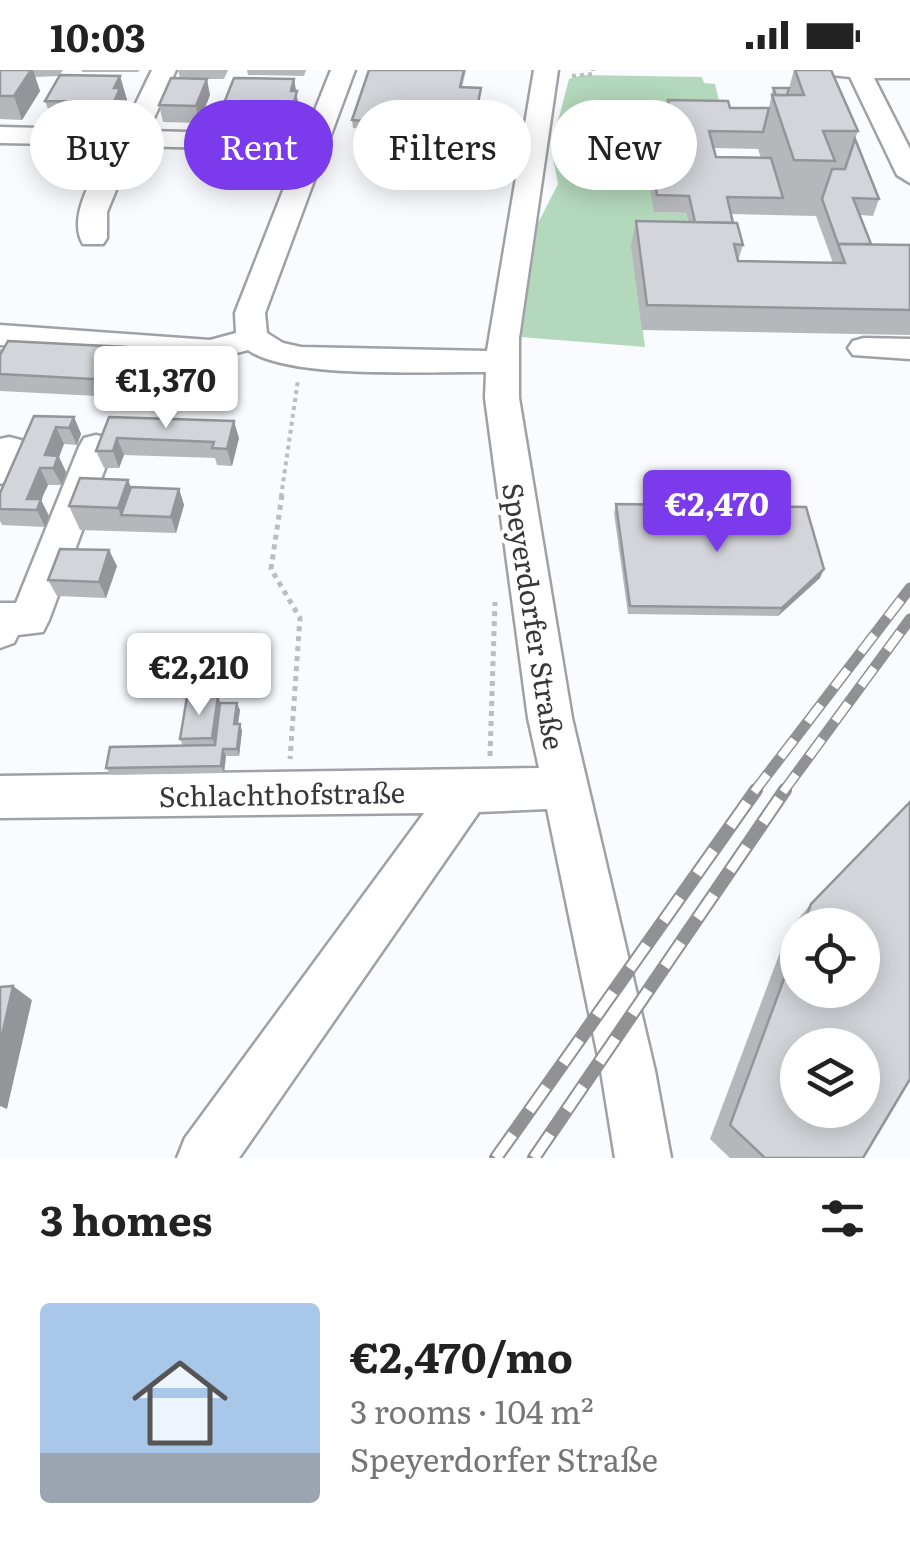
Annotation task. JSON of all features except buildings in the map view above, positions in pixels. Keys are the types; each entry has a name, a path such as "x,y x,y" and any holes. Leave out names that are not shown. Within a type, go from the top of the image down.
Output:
{"street":[{"path":"148,100 164,70"},
{"path":"332,100 343,70"},
{"name":"Speyerdorfer Straße","path":"546,70 502,362 518,517 563,787 628,1071 642,1158"},
{"path":"839,70 910,71"},
{"path":"858,70 910,175"},
{"path":"0,136 30,137"},
{"path":"93,238 92,212 103,190"},
{"path":"298,190 250,313 248,325 253,339 277,353 302,357 502,362"},
{"path":"0,335 210,350 253,339"},
{"path":"864,348 910,349"},
{"path":"0,631 5,618 29,620 96,447"},
{"name":"Schlachthofstraße","path":"0,797 563,787"},
{"path":"205,1158 467,791"}],"path":[{"path":"288,792 300,618 271,568 302,357"}],"green space":[{"path":"582,75 702,77 704,83 715,84 723,117 697,117 697,100 564,100 569,79"},
{"path":"555,190 660,190 654,212 686,213 692,247 632,246 645,347 521,337 538,223"}],"railway":[{"path":"754,792 910,588"},
{"path":"783,792 910,619"},
{"path":"496,1158 756,790"},
{"path":"534,1158 785,790"}]}
